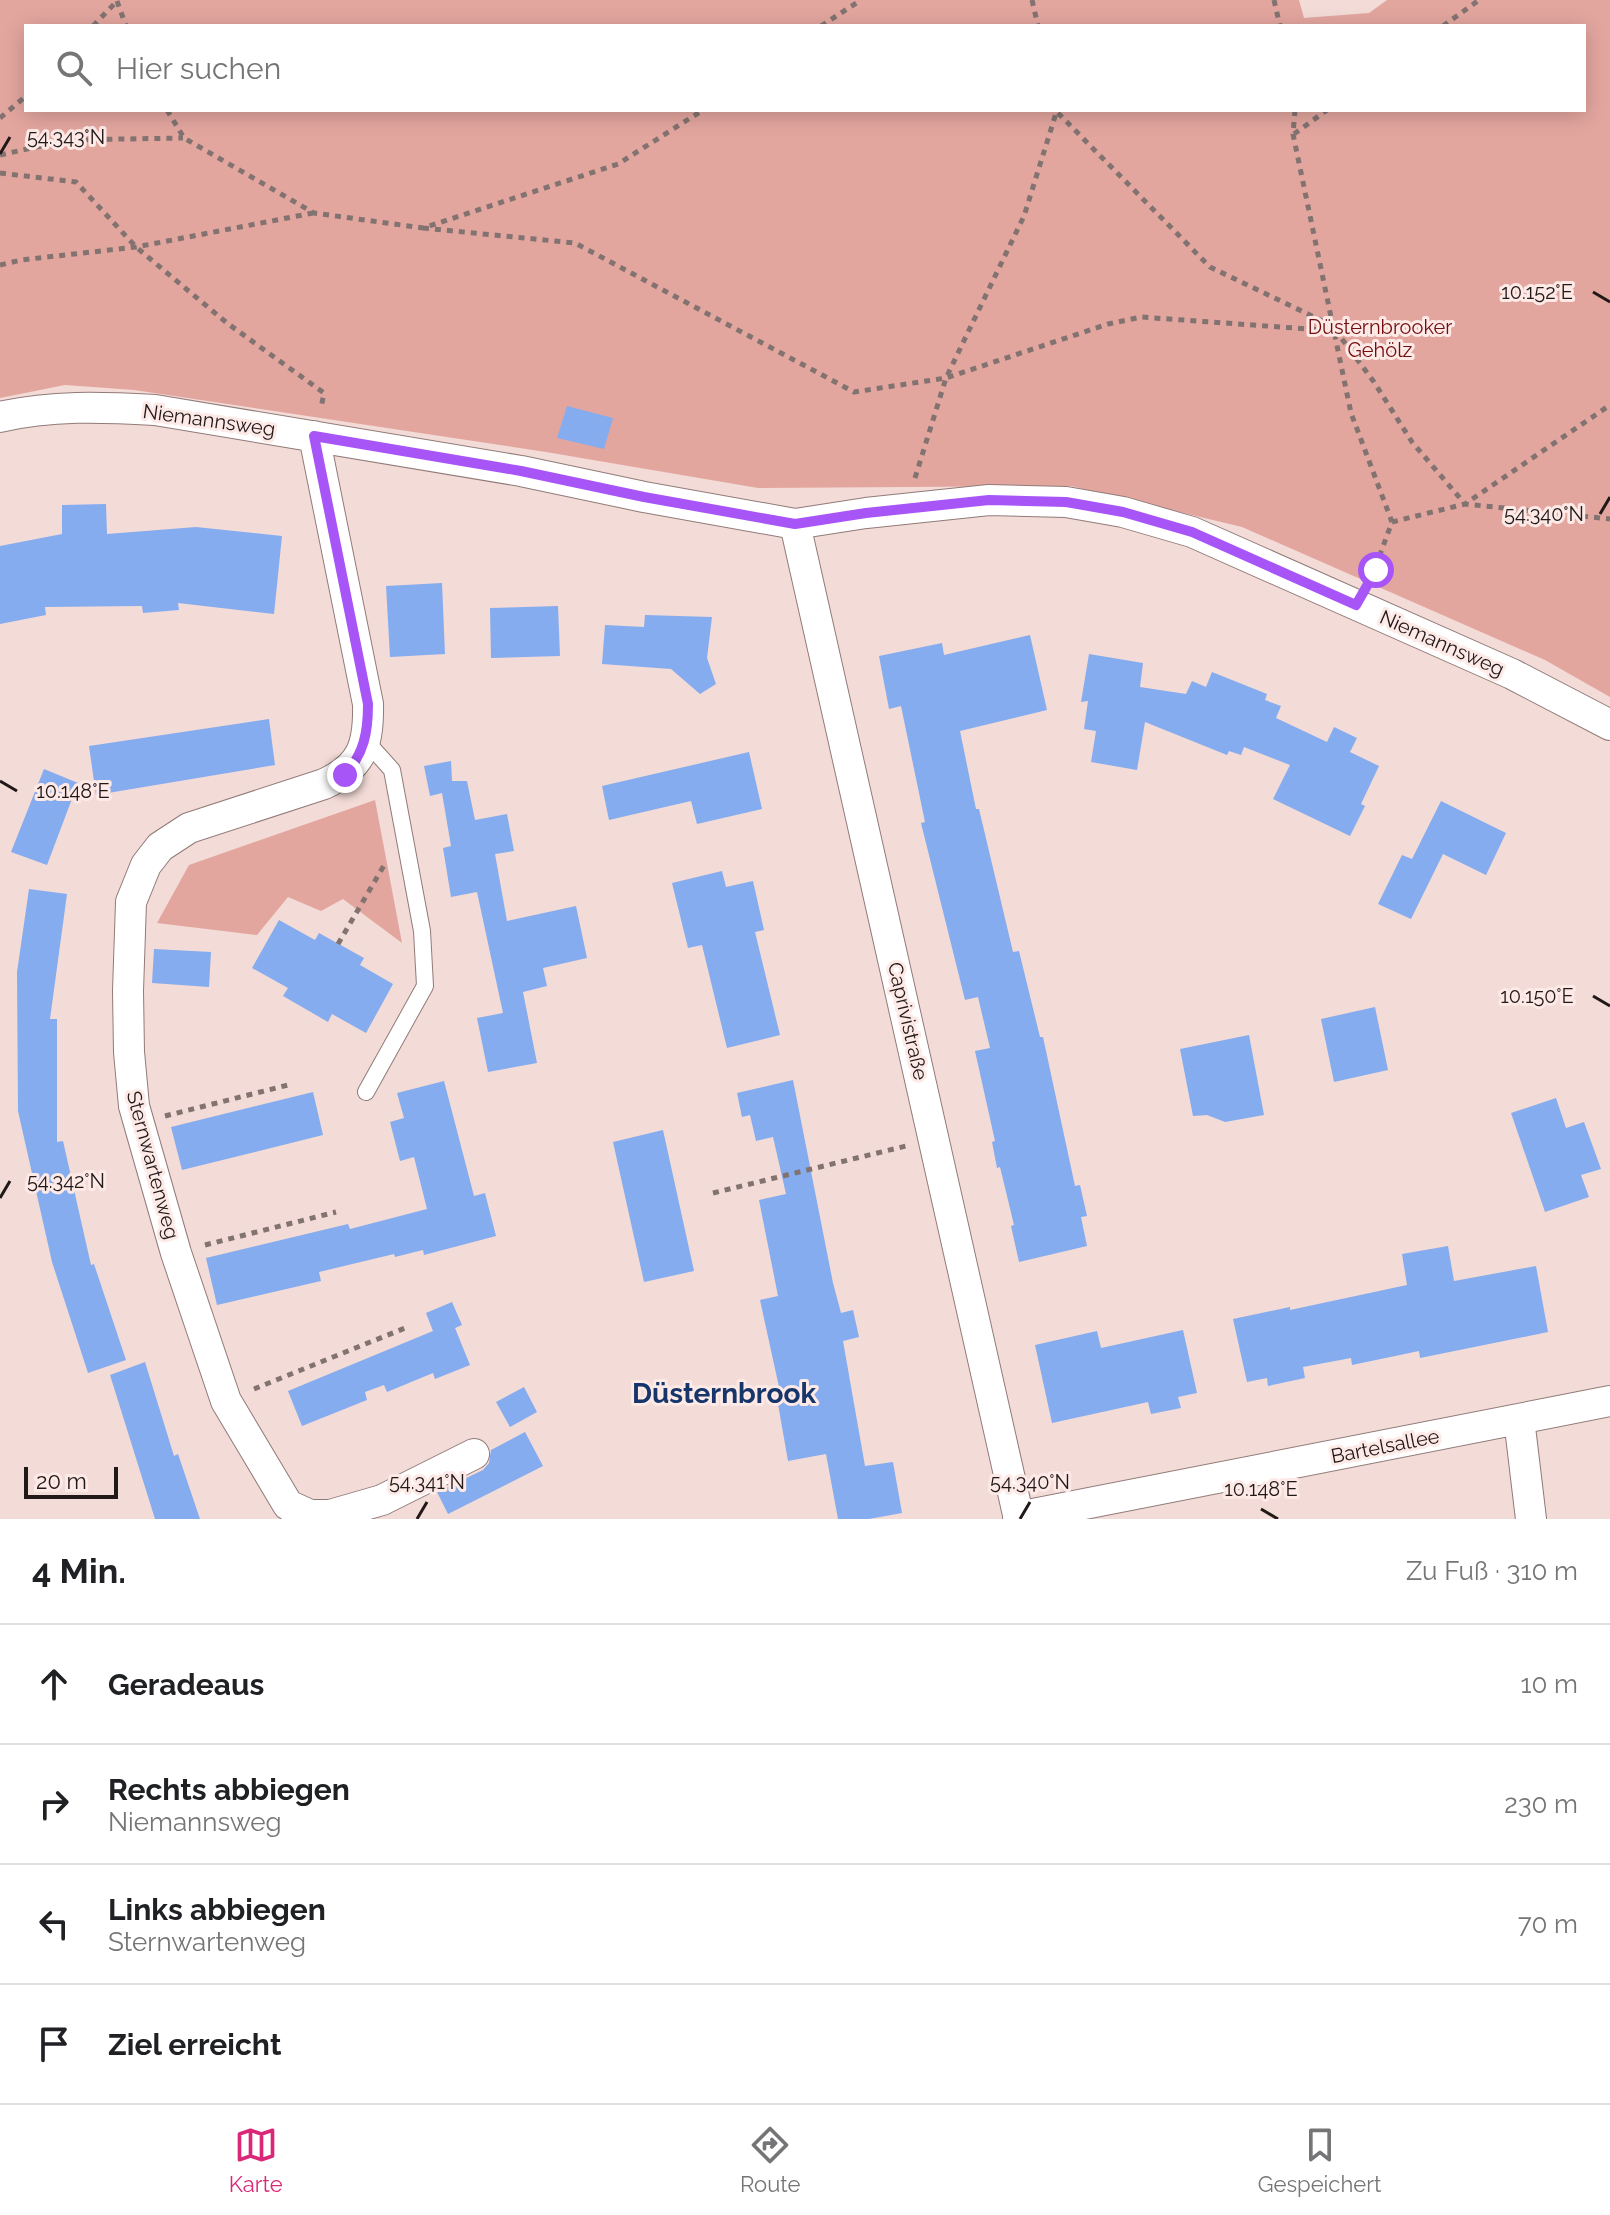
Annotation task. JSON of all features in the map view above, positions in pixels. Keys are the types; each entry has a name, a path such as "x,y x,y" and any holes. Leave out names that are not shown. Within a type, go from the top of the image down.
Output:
{"street":[{"name":"Niemannsweg","path":"0,417 30,410 94,407 155,410 521,471 795,524 989,500 1066,502 1123,512 1192,532 1512,674 1610,725"},
{"name":"Sternwartenweg","path":"314,436 368,704 366,741 358,760 345,775 189,828 160,847 146,865 131,902 129,1052 134,1106 176,1253 226,1401 288,1505 310,1515 330,1515 382,1500 474,1454"},
{"name":"Caprivistraße","path":"795,524 1019,1518"},
{"name":"Bartelsallee","path":"1019,1518 1610,1401"},
{"path":"1519,1419 1531,1519"}],"lane":[{"path":"366,741 392,770 422,931 425,986 366,1092"}],"path":[{"path":"95,24 117,0 125,24"},
{"path":"824,24 861,0"},
{"path":"1032,0 1038,24"},
{"path":"1274,0 1280,24"},
{"path":"1446,24 1479,0"},
{"path":"0,118 24,98"},
{"path":"168,112 184,138 314,213"},
{"path":"423,228 618,164 700,112"},
{"path":"905,510 946,378 1024,216 1057,112 1210,267 1335,329 1412,442 1465,504"},
{"path":"1295,112 1293,134 1351,413 1392,522 1376,570 1356,605"},
{"path":"1293,134 1324,112"},
{"path":"0,155 68,140 184,138"},
{"path":"0,173 76,182 136,247 227,323 324,393 314,436"},
{"path":"0,265 136,247 314,213 423,228 575,243 854,392 946,378 1108,324 1141,317 1335,329"},
{"path":"1465,504 1610,405"},
{"path":"1392,522 1465,504 1610,519"},
{"path":"338,944 402,834"},
{"path":"138,1122 288,1085"},
{"path":"713,1193 934,1139"},
{"path":"176,1253 336,1212"},
{"path":"226,1401 405,1328"}],"green space":[{"name":"Düsternbrooker Gehölz","path":"0,0 1299,0 1304,18 1369,13 1387,0 1610,0 1610,697 1545,660 1242,527 1071,486 758,488 546,452 134,390 65,385 0,398"},
{"path":"375,800 402,943 343,899 321,911 288,897 257,935 157,923 189,865"}],"building":[{"path":"567,406 613,418 604,449 557,438"},
{"path":"106,504 107,534 196,527 282,536 274,614 178,603 179,610 143,613 142,606 45,607 46,615 0,624 0,546 62,534 62,505"},
{"path":"442,583 445,654 390,657 386,586"},
{"path":"558,606 560,656 491,658 490,608"},
{"path":"645,615 712,617 707,658 716,684 700,694 671,669 602,664 605,625 644,627"},
{"path":"1030,635 1047,710 960,731 976,809 979,809 1013,952 1019,951 1040,1037 1043,1037 1075,1186 1080,1185 1087,1216 1081,1217 1087,1246 1019,1262 1011,1226 1014,1225 1000,1167 997,1168 992,1142 995,1141 975,1051 990,1048 978,997 965,1000 921,823 925,822 901,706 889,709 879,656 942,643 944,655"},
{"path":"1089,654 1143,663 1140,687 1186,694 1192,681 1206,687 1212,672 1267,694 1265,700 1281,706 1276,718 1327,742 1334,727 1357,738 1350,752 1379,766 1350,836 1273,799 1290,765 1244,747 1241,755 1229,751 1227,755 1145,722 1137,770 1091,762 1096,731 1084,729 1088,701 1081,702"},
{"path":"269,719 275,765 96,795 89,746"},
{"path":"749,752 762,809 697,824 691,801 609,820 602,786"},
{"path":"451,761 452,781 467,781 475,820 507,814 514,851 495,854 507,921 576,906 587,958 543,968 547,986 523,992 537,1063 488,1072 477,1018 503,1013 477,892 451,897 443,848 451,846 442,793 430,796 424,766"},
{"path":"44,769 78,783 47,865 11,852"},
{"path":"1441,801 1506,833 1486,875 1443,854 1411,919 1378,904 1402,855 1412,859"},
{"path":"722,871 726,887 753,881 764,930 755,932 780,1035 727,1048 702,945 688,948 672,883"},
{"path":"29,889 67,894 50,1019 57,1019 57,1142 63,1141 91,1265 94,1264 126,1360 88,1373 52,1262 18,1111 17,972"},
{"path":"279,920 315,940 319,933 364,958 360,965 393,984 366,1033 332,1014 328,1022 283,996 288,988 252,968"},
{"path":"154,949 211,952 209,987 152,983"},
{"path":"1375,1007 1388,1070 1334,1082 1321,1019"},
{"path":"1249,1035 1264,1115 1225,1122 1207,1115 1193,1116 1180,1049"},
{"path":"793,1080 833,1283 841,1313 853,1310 859,1337 843,1341 865,1466 893,1462 902,1513 869,1519 838,1519 826,1454 788,1461 775,1387 779,1387 760,1300 778,1296 759,1200 786,1194 773,1137 756,1141 750,1115 742,1117 737,1093"},
{"path":"444,1081 474,1196 485,1193 496,1236 424,1255 423,1250 395,1257 394,1254 319,1272 321,1281 217,1305 206,1258 348,1224 350,1229 427,1209 414,1157 400,1161 390,1122 404,1118 397,1093"},
{"path":"313,1092 323,1135 182,1170 171,1127"},
{"path":"1556,1098 1566,1128 1584,1122 1601,1169 1581,1175 1589,1197 1545,1212 1511,1113"},
{"path":"663,1130 694,1271 644,1282 613,1142"},
{"path":"1448,1246 1454,1281 1536,1266 1548,1332 1420,1358 1419,1351 1352,1365 1351,1358 1303,1367 1305,1378 1268,1386 1267,1378 1247,1382 1233,1319 1407,1285 1402,1254"},
{"path":"452,1302 462,1325 455,1328 470,1365 435,1379 433,1373 387,1392 384,1385 365,1392 367,1400 302,1426 288,1391 433,1331 426,1313"},
{"path":"1183,1330 1197,1393 1178,1397 1181,1408 1151,1414 1148,1402 1052,1423 1035,1345 1097,1331 1101,1348"},
{"path":"145,1362 174,1456 178,1454 200,1519 155,1519 110,1375"},
{"path":"524,1387 537,1412 510,1427 496,1402"},
{"path":"525,1432 543,1466 448,1514 437,1492 483,1470 489,1463 491,1450"}],"district":[{"name":"Düsternbrook","path":"724,1393"}],"route":[{"path":"345,775 358,760 366,741 368,704 314,436 521,471 795,524 989,500 1066,502 1123,512 1192,532 1356,605 1376,570"}]}
